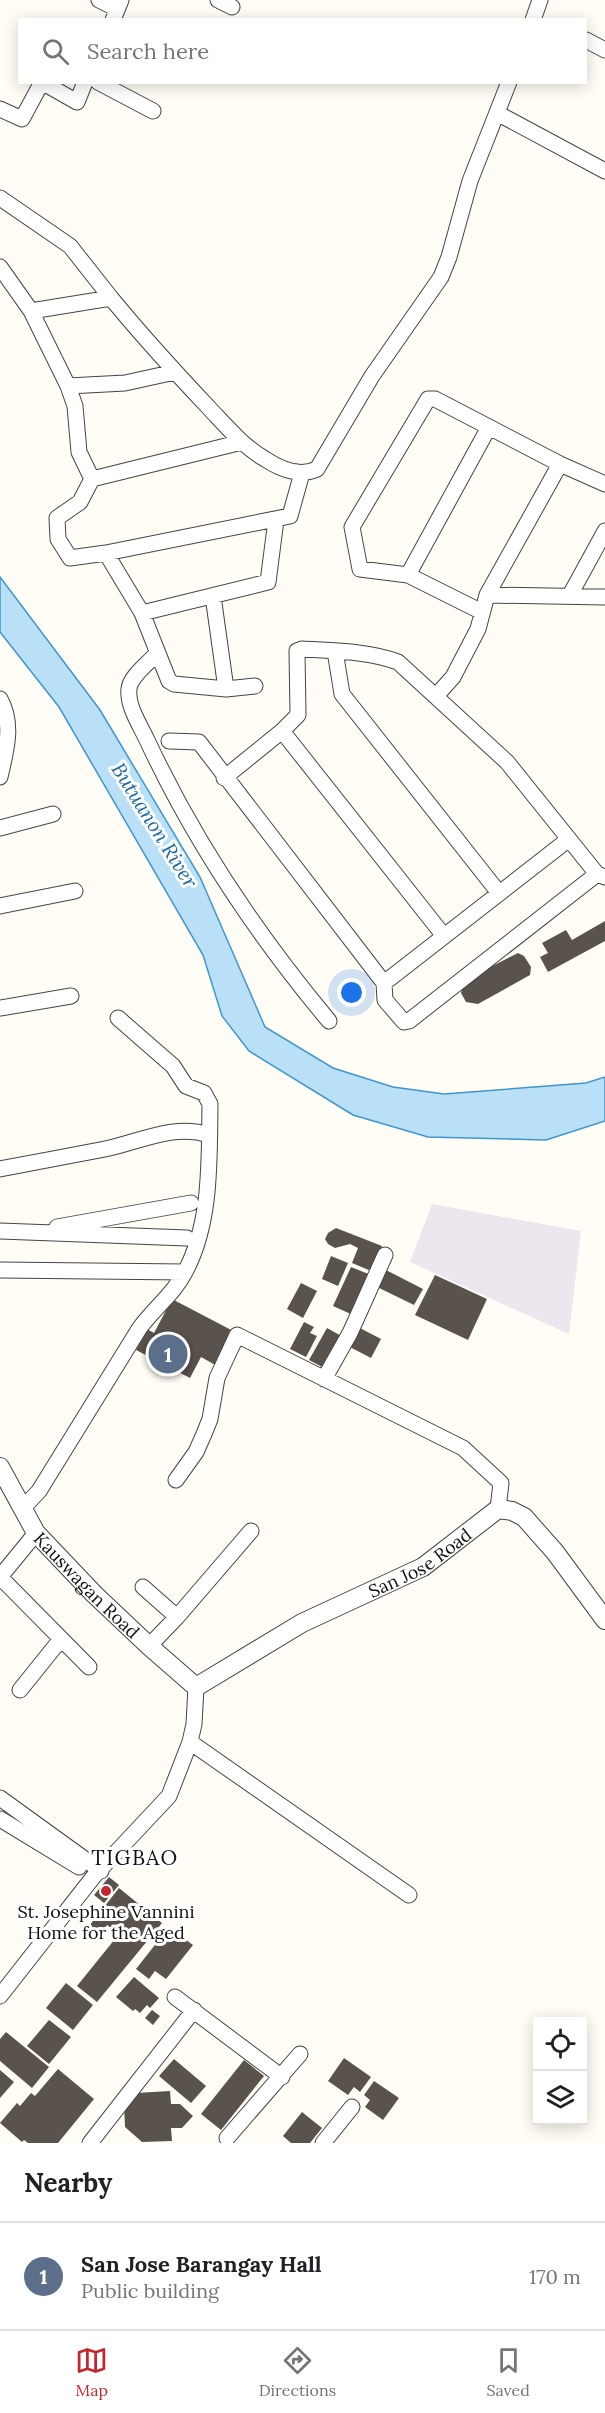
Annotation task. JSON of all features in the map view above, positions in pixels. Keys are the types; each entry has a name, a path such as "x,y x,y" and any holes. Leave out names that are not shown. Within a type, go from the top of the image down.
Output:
{"street":[{"path":"99,0 117,13"},
{"path":"218,0 232,7"},
{"path":"534,18 540,0"},
{"path":"587,41 605,50"},
{"path":"0,109 22,119 41,84"},
{"path":"45,84 76,102 84,84"},
{"path":"102,84 153,111"},
{"path":"0,198 70,246 175,372 242,442 264,459 283,469 302,473 317,469 372,376 441,277 449,257 470,181 507,84"},
{"path":"497,113 605,171"},
{"path":"0,267 31,311 68,386 75,406 79,452 92,479"},
{"path":"31,311 111,298"},
{"path":"68,386 125,383 175,372"},
{"path":"482,612 408,575 360,569 352,527 428,399 435,399 560,464 605,484"},
{"path":"408,575 489,427"},
{"path":"92,479 242,442"},
{"path":"436,696 453,677 478,629 487,595 560,464"},
{"path":"92,479 81,502 57,519 58,538 70,558 106,553 290,516 302,473"},
{"path":"142,613 268,582 276,520"},
{"path":"570,595 605,531"},
{"path":"106,553 142,613 169,681 174,684 226,688 255,686"},
{"path":"487,595 605,597"},
{"path":"213,596 226,688"},
{"path":"169,741 199,742 224,778 384,983 385,1000 404,1022 601,876 568,839 507,762 398,662 382,656 302,649 297,651 298,715 282,731 224,778"},
{"path":"335,651 342,694 499,893"},
{"path":"157,653 130,683 129,691 130,701 155,758 230,886 290,975 329,1021"},
{"path":"0,699 7,713 8,738 0,777"},
{"path":"282,731 444,936"},
{"path":"0,828 53,814"},
{"path":"384,983 568,839"},
{"path":"0,906 75,891"},
{"path":"0,1008 71,996"},
{"path":"22,1509 39,1491 150,1313 172,1292 185,1272 197,1245 208,1184 210,1104 204,1093 186,1086 173,1066 118,1018"},
{"path":"0,1169 108,1149 161,1133 194,1130 209,1135"},
{"path":"28,1232 191,1203"},
{"path":"155,1237 157,1209"},
{"path":"0,1231 187,1238"},
{"path":"324,1379 350,1333 385,1255"},
{"path":"0,1270 185,1272"},
{"path":"176,1480 196,1452 204,1434 210,1419 217,1378 237,1335 463,1448 501,1483 498,1509 512,1510 524,1517 555,1552 605,1620"},
{"name":"Kauswagan Road","path":"0,1467 36,1533 94,1594 196,1687"},
{"name":"San Jose Road","path":"196,1687 302,1623 423,1567 498,1509"},
{"path":"149,1646 251,1531"},
{"path":"36,1533 0,1577 89,1667"},
{"path":"142,1587 177,1617"},
{"path":"20,1690 62,1639"},
{"path":"0,1996 98,1873 169,1796 190,1742 194,1724 196,1687"},
{"path":"190,1742 410,1895"},
{"path":"0,1798 98,1873"},
{"path":"0,1819 98,1873"},
{"path":"175,1996 282,2077"},
{"path":"90,2143 194,2010"},
{"path":"227,2138 300,2054"},
{"path":"323,2143 352,2107"}],"shaded area":[{"path":"432,1204 581,1231 569,1334 410,1262"}],"water":[{"name":"Butuanon River","path":"0,577 100,710 200,877 265,1027 333,1068 393,1087 444,1094 586,1083 605,1077 605,1121 546,1140 428,1137 353,1115 249,1051 222,1016 203,955 59,707 0,632"}],"building":[{"path":"605,921 605,941 548,972 540,957 548,953 542,943 566,930 572,940"},
{"path":"518,953 524,956 531,967 530,975 478,1004 466,1002 461,993 465,980"},
{"path":"336,1228 382,1246 371,1271 352,1263 358,1248 350,1244 335,1248 328,1244 325,1239 328,1233"},
{"path":"331,1256 348,1263 338,1286 322,1279"},
{"path":"351,1267 371,1275 353,1315 333,1306"},
{"path":"384,1269 423,1289 414,1305 375,1286"},
{"path":"435,1275 487,1299 468,1340 415,1315"},
{"path":"301,1283 317,1291 303,1318 287,1309"},
{"path":"172,1299 235,1332 217,1366 201,1357 190,1378 136,1350 147,1329 154,1333"},
{"path":"304,1322 314,1327 310,1333 317,1336 306,1357 290,1349"},
{"path":"356,1326 381,1339 371,1358 346,1345"},
{"path":"327,1328 343,1337 326,1369 309,1360"},
{"name":"St. Josephine Vannini Home for the Aged","path":"109,1877 119,1885 104,1903 94,1895"},
{"path":"119,1888 162,1923 97,2002 77,1986 119,1934 107,1925 96,1939 85,1931"},
{"path":"169,1927 193,1945 166,1979 155,1971 149,1979 136,1969"},
{"path":"134,1977 159,1998 150,2008 147,2005 140,2013 135,2009 133,2011 116,1997"},
{"path":"66,1983 93,2005 73,2030 46,2008"},
{"path":"152,2010 160,2016 153,2025 145,2018"},
{"path":"49,2020 71,2037 49,2064 27,2046"},
{"path":"6,2032 49,2067 32,2088 0,2061 0,2039"},
{"path":"344,2058 371,2077 360,2092 354,2087 348,2095 328,2081"},
{"path":"174,2059 206,2086 191,2103 159,2076"},
{"path":"244,2060 264,2076 221,2130 201,2114"},
{"path":"58,2069 94,2099 58,2143 28,2143 24,2140 22,2142 0,2123 17,2103 20,2106 31,2093 35,2096"},
{"path":"0,2070 14,2082 0,2098"},
{"path":"374,2081 399,2098 383,2120 365,2107 370,2100 364,2095"},
{"path":"170,2091 171,2104 180,2104 193,2116 182,2128 171,2128 172,2141 142,2142 125,2127 124,2105 136,2093"},
{"path":"302,2112 322,2128 310,2143 291,2143 283,2136"}],"place":[{"name":"San Jose Barangay Hall","path":"168,1354"},
{"name":"St. Josephine Vannini Home for the Aged","path":"106,1891"}],"district":[{"name":"TIGBAO","path":"135,1857"}]}
